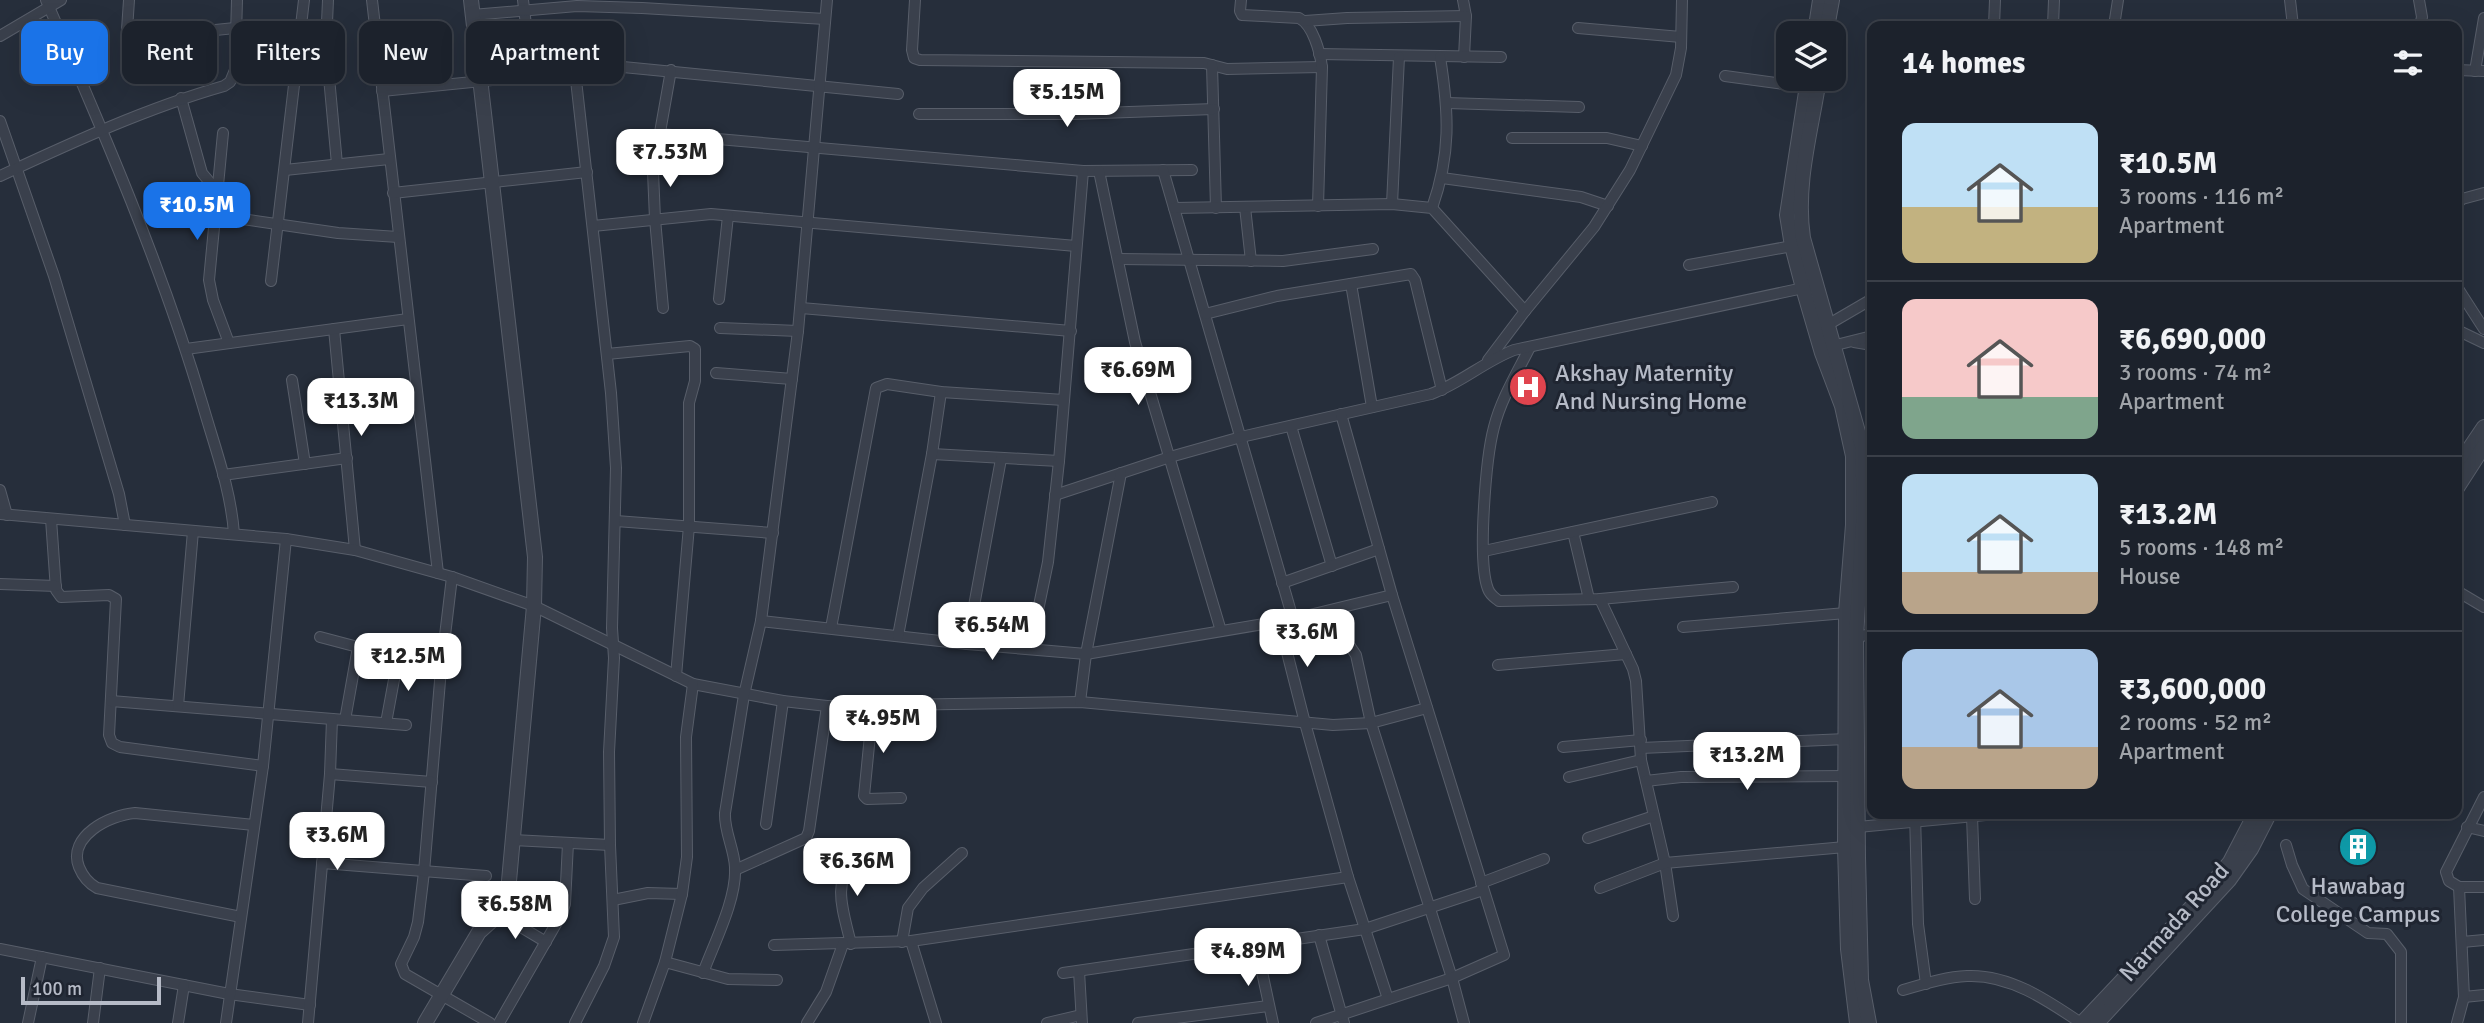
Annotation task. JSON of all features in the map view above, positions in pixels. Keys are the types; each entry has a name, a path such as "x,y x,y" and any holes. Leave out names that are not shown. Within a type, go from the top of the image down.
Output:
{"street":[{"path":"0,36 48,4 61,0"},
{"path":"129,0 127,30 130,36 137,38 231,28"},
{"path":"236,21 237,0"},
{"path":"271,281 304,0"},
{"path":"328,0 326,45 337,164"},
{"path":"372,0 438,573"},
{"path":"703,973 730,898 735,870 725,822 744,695 761,621 801,308 827,0"},
{"path":"915,0 912,50 914,58 920,60 1204,62 1227,69 1322,67"},
{"path":"1241,0 1242,15 1299,18 1305,21 1466,16"},
{"path":"1463,0 1466,16 1464,57"},
{"path":"1486,362 1608,206 1642,146 1680,61 1682,0"},
{"path":"1817,21 1820,0"},
{"path":"1828,21 1832,0"},
{"path":"1994,21 1995,0"},
{"path":"2053,21 2054,0"},
{"path":"2115,21 2118,0"},
{"path":"2290,0 2292,21"},
{"path":"2419,0 2421,21"},
{"path":"48,4 102,130 186,349 223,475 234,534"},
{"path":"471,7 642,4 825,19"},
{"path":"2479,71 2484,18"},
{"path":"1305,21 1322,67 1318,206"},
{"path":"1578,28 1681,37"},
{"path":"1319,54 1500,57"},
{"path":"1392,204 1399,57"},
{"path":"1432,208 1443,178 1447,103 1440,57"},
{"path":"1212,65 1216,208"},
{"path":"624,67 898,94"},
{"path":"663,309 653,172 671,70"},
{"path":"1725,76 1776,79"},
{"path":"0,176 102,130 181,99 224,86 231,80"},
{"path":"382,91 466,82"},
{"path":"425,1023 479,932 507,903 534,606 535,557 480,84"},
{"path":"575,1023 604,966 614,937 609,752 616,521 616,468 607,354 577,84"},
{"path":"1809,91 1787,215 1792,246 1809,286 1827,347 1853,456 1853,525 1846,613 1845,847 1848,949 1857,1023"},
{"path":"1809,286 1799,197 1810,91"},
{"path":"181,99 202,173 218,191"},
{"path":"1447,103 1579,107"},
{"path":"919,114 1073,114 1214,109"},
{"path":"0,121 54,276 119,494 125,525"},
{"path":"223,133 209,280 213,300 229,343"},
{"path":"660,134 1083,171 1192,170"},
{"path":"1512,138 1607,138 1642,146"},
{"path":"285,170 389,159"},
{"path":"1163,170 1293,619"},
{"path":"1030,649 1048,562 1071,331 1083,171"},
{"path":"1100,171 1135,342 1221,631"},
{"path":"393,193 587,172"},
{"path":"1443,178 1581,197 1608,206"},
{"path":"2462,201 2470,195 2484,193"},
{"path":"1174,208 1392,204 1432,208 1525,311"},
{"path":"1245,207 1251,261"},
{"path":"593,226 695,214 1076,246"},
{"path":"215,215 277,226 398,237"},
{"path":"719,299 729,216"},
{"path":"1689,265 1792,246"},
{"path":"1118,259 1295,260 1373,249"},
{"path":"1205,314 1277,296 1408,274 1413,276 1442,390"},
{"path":"1351,284 1372,407"},
{"path":"1055,495 1170,457 1442,390 1486,362 1514,350 1809,286"},
{"path":"2462,295 2484,329"},
{"path":"1821,328 1867,302"},
{"path":"801,308 1071,331"},
{"path":"186,349 408,319"},
{"path":"720,328 798,331"},
{"path":"334,329 355,551"},
{"path":"2462,332 2484,343"},
{"path":"1827,347 1867,337"},
{"path":"1851,341 1867,344"},
{"path":"607,354 690,346 695,349 695,381 689,403 689,526 676,676"},
{"path":"1530,347 1493,428 1486,475 1484,551 1487,587 1492,596 1499,601 1594,599 1733,587"},
{"path":"1827,347 1857,425 1863,467 1864,508 1856,637 1858,827 1861,980 1869,1023"},
{"path":"716,373 792,379"},
{"path":"292,380 305,464"},
{"path":"831,628 873,392 887,384 941,392 1064,400"},
{"path":"898,636 941,392"},
{"path":"1317,1023 1343,1019 1388,999 1452,978 1504,955 1392,595 1341,414"},
{"path":"1291,426 1332,566"},
{"path":"2462,460 2484,427"},
{"path":"2462,480 2484,446"},
{"path":"932,454 1059,461"},
{"path":"223,475 347,458"},
{"path":"967,644 1001,459"},
{"path":"1080,702 1086,654 1121,473"},
{"path":"0,490 4,514 286,540 355,551 438,573 534,606 694,684 783,701 827,706 1080,702 1348,725 1371,723 1427,708"},
{"path":"1484,551 1712,502"},
{"path":"51,519 56,586 61,597 109,595 117,599 109,739 112,743 120,747 263,766"},
{"path":"616,521 773,533"},
{"path":"178,706 193,531"},
{"path":"1573,532 1594,599 1626,654 1636,681 1646,781 1665,863 1673,916"},
{"path":"226,1023 263,766 286,540"},
{"path":"1282,583 1380,550"},
{"path":"452,577 418,922 414,937 403,957 402,970 490,1023"},
{"path":"0,584 56,586"},
{"path":"2462,594 2484,607"},
{"path":"761,621 1086,654 1293,619 1392,595"},
{"path":"1327,612 1356,655 1371,723 1464,1023"},
{"path":"1682,627 1846,613"},
{"path":"1279,621 1348,877 1388,999"},
{"path":"1856,637 1867,635"},
{"path":"320,637 441,670"},
{"path":"345,720 358,647"},
{"path":"1498,665 1626,654"},
{"path":"386,723 398,658"},
{"path":"643,1023 665,962 682,894 687,858 687,737 694,684"},
{"path":"111,701 407,725"},
{"path":"766,824 783,701"},
{"path":"873,705 863,792 867,799 901,798"},
{"path":"735,870 806,838 827,706"},
{"path":"308,1023 330,774 332,719"},
{"path":"1563,747 1641,749 1846,739"},
{"path":"1569,777 1641,749"},
{"path":"330,774 432,782"},
{"path":"1646,781 1681,777 1846,776"},
{"path":"2484,797 2446,872 2449,881 2459,887 2484,887"},
{"path":"241,917 97,888 90,884 82,873 77,862 77,850 80,843 98,825 121,814 135,813 254,825"},
{"path":"1588,838 1654,816"},
{"path":"1845,847 1858,827 1909,819"},
{"path":"1915,819 1918,924 1926,984"},
{"path":"1972,819 1975,899"},
{"name":"Narmada Road","path":"2081,1023 2223,871 2243,841 2253,819"},
{"path":"2097,1023 2229,880 2251,849 2266,819"},
{"path":"2467,827 2484,831"},
{"path":"513,840 610,845"},
{"path":"499,1023 565,904 568,843"},
{"path":"2286,845 2291,865 2303,890 2368,933 2387,934 2402,952 2401,1023"},
{"path":"1600,888 1665,863 1845,847"},
{"path":"807,1023 826,992 847,944 840,894 843,872 853,850"},
{"path":"924,1023 936,1021 906,942 908,908 923,888 962,852"},
{"path":"1063,974 1365,929 1430,908 1544,859"},
{"path":"322,863 486,876"},
{"path":"774,945 906,942 1348,877"},
{"path":"2457,1023 2464,997 2459,887"},
{"path":"613,900 648,893 682,894"},
{"path":"499,914 546,942"},
{"path":"1318,935 1343,1019"},
{"path":"2462,942 2484,940"},
{"path":"1256,944 1273,1023"},
{"path":"0,949 229,994 310,1005"},
{"path":"28,1023 42,957"},
{"path":"665,962 739,980 777,981"},
{"path":"93,1023 100,968"},
{"path":"1047,1023 1055,1019 1081,1019 1079,971"},
{"path":"1903,990 1965,976 1998,979 2047,1000 2081,1023"},
{"path":"178,1023 184,985"},
{"path":"2464,997 2484,995"},
{"path":"1138,1023 1268,1006"}],"place":[{"name":"Akshay Maternity And Nursing Home","path":"1528,387"},
{"name":"Hawabag College Campus","path":"2358,847"}]}
